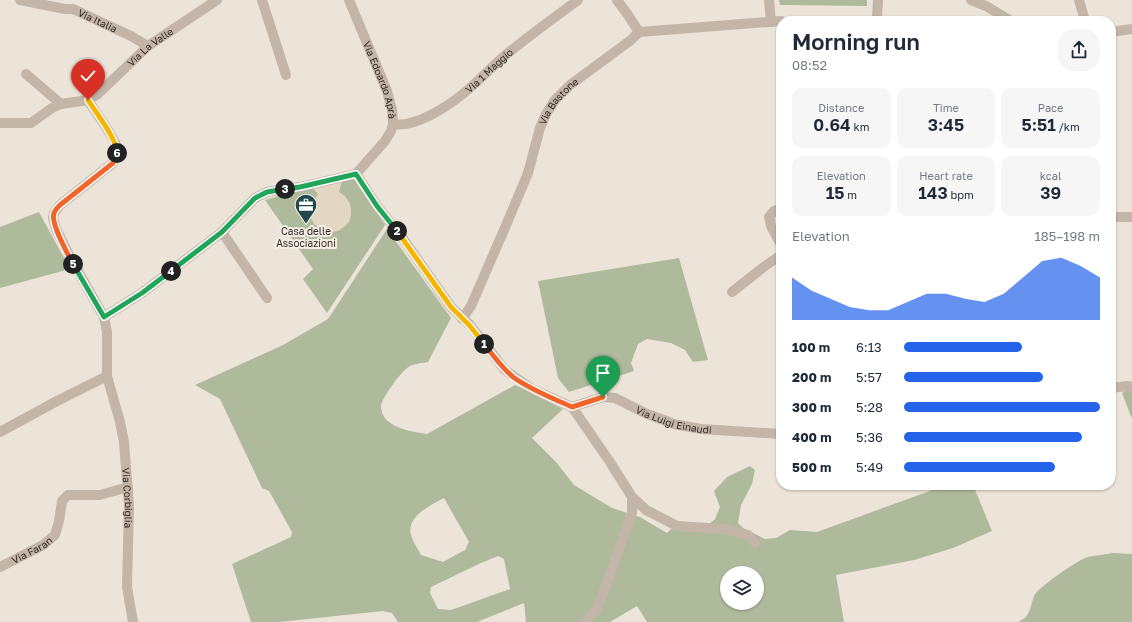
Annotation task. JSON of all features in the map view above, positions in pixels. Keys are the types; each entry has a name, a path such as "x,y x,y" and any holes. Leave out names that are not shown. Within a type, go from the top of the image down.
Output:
{"street":[{"name":"Via Italia","path":"20,0 65,9 73,9 131,36 148,46"},
{"name":"Via La Valle","path":"88,100 98,94 148,46 217,0"},
{"path":"262,0 286,75"},
{"name":"Via Edoardo Aprà","path":"349,0 387,92 392,110 393,124 385,141 356,174"},
{"name":"Via 1 Maggio","path":"393,124 407,124 432,114 464,94 498,61 534,32 578,0"},
{"path":"617,0 639,32 776,21 769,0"},
{"path":"877,16 878,0"},
{"path":"971,0 986,6 1003,16"},
{"path":"1079,0 1084,16"},
{"name":"Via Bastone","path":"462,319 472,306 528,173 540,128 546,114 555,100 570,85 631,40 639,32"},
{"path":"1116,32 1132,32"},
{"path":"26,74 61,104"},
{"path":"0,123 31,123 52,108 61,104 88,100"},
{"name":"Via Corbiglia","path":"88,100 114,141 117,149 117,156 113,163 60,205 54,213 53,218 56,229 70,259 104,317 107,332 107,376 124,442 129,506 127,587 128,598 134,621"},
{"path":"104,317 142,293 222,232 255,198 267,192 300,187 356,174 377,206 401,236 451,307 470,326 505,370 532,389 572,407 632,497 646,510 677,526 725,529 748,535 755,543"},
{"path":"776,210 769,217 771,226 776,236"},
{"path":"1116,217 1132,217"},
{"path":"222,232 267,298"},
{"path":"732,292 776,258"},
{"path":"0,432 107,376"},
{"path":"1116,387 1132,387"},
{"name":"Via Luigi Einaudi","path":"572,407 603,397 615,398 645,413 674,424 701,429 776,434"},
{"name":"Via Faran","path":"0,567 43,545 55,535 62,501 68,495 100,495 128,487"},
{"path":"584,622 595,612 601,599 632,513 632,497"}],"green space":[{"path":"779,0 867,0 867,6 780,5"},
{"path":"352,175 385,225 327,313 303,279 313,269 265,200"},
{"path":"39,212 70,269 0,288 0,227"},
{"path":"387,229 451,318 428,362 407,368 384,397 381,406 383,415 387,421 397,427 427,434 515,385 563,409 532,438 556,462 574,485 612,508 640,517 667,533 671,529 700,532 715,519 720,507 714,491 727,477 750,466 755,470 752,484 741,505 738,523 743,528 765,539 776,538 790,530 817,532 932,490 975,490 992,531 953,548 914,560 836,575 844,622 647,622 637,606 610,622 526,622 524,603 477,622 398,622 392,613 383,611 279,622 251,622 232,564 291,537 292,532 269,491 262,488 220,399 195,385 283,345 328,319","holes":["444,498 469,542 465,550 443,562 421,555 411,535 410,528 412,522 421,512","498,556 504,559 510,589 451,610 438,609 430,593 431,587"]},
{"path":"679,258 708,360 693,362 685,350 671,343 647,339 638,344 631,363 634,371 569,392 558,378 538,281"},
{"path":"1132,385 1132,419 1122,393"},
{"path":"1112,553 1132,554 1132,622 1018,622 1027,616 1037,592 1053,579 1085,558"}],"shaded area":[{"path":"343,177 339,192 345,196 351,208 349,222 338,231 325,231 314,224 311,218 310,211 318,194 310,185"}],"place":[{"name":"Casa delle Associazioni","path":"306,224"}],"route":[{"path":"88,100 114,141 117,149 117,156 113,163 60,205 54,213 53,218 56,229 70,259 104,317 142,293 222,232 255,198 267,192 300,187 356,174 377,206 401,236 451,307 470,326 505,370 532,389 572,407 603,397"}]}
